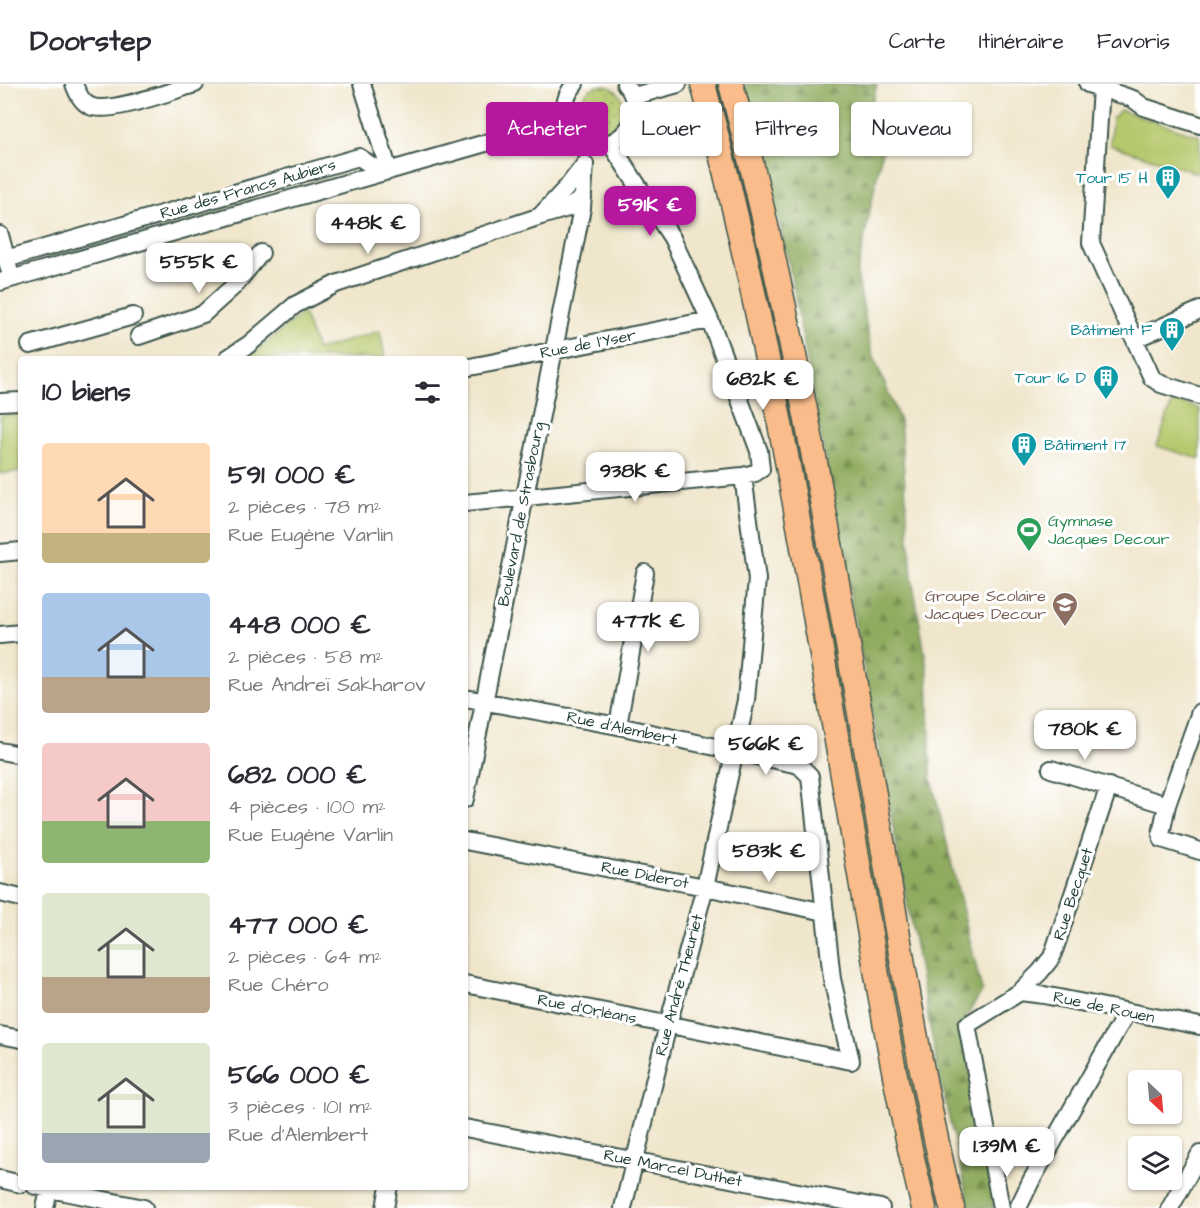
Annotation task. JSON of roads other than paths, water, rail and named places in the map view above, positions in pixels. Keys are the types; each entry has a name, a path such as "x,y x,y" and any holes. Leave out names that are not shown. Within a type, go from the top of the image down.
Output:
{"highway":[{"path":"703,84 718,138 768,360 883,1007 924,1208"},
{"path":"731,84 795,359 922,1066 952,1208"}],"street":[{"path":"74,84 77,95 89,106 110,109 195,84"},
{"path":"362,84 386,172"},
{"path":"565,102 575,84"},
{"path":"468,503 743,476 761,469 759,451 710,320 672,238 610,143 621,138 634,119 636,108 630,90 678,84"},
{"path":"1200,125 1144,107 1133,99 1094,86 1090,237 1152,378 1161,384 1200,396"},
{"path":"1133,99 1146,98 1200,117"},
{"path":"0,234 6,260 5,281 486,143"},
{"path":"541,216 568,186 585,164 588,156"},
{"name":"Rue des Francs Aubiers","path":"6,260 359,157 386,172"},
{"name":"Boulevard de Strasbourg","path":"468,784 584,198 585,164"},
{"path":"231,356 248,345 295,305 336,284 568,208 584,198"},
{"path":"568,208 578,229"},
{"path":"139,336 203,314 234,286 261,253"},
{"path":"1136,339 1200,310"},
{"path":"30,345 133,316"},
{"name":"Rue de l'Yser","path":"468,367 710,320"},
{"path":"0,402 18,401"},
{"name":"Rue André Theuriet","path":"624,1208 668,1024 705,887 746,699 757,579 743,476"},
{"path":"0,553 18,551"},
{"path":"618,726 645,573"},
{"path":"0,635 18,633"},
{"name":"Rue d'Alembert","path":"468,699 618,726 799,765 810,776 825,912"},
{"path":"1200,712 1161,828 1162,839 1200,851"},
{"path":"0,751 18,754"},
{"path":"1051,769 1167,805"},
{"name":"Rue Becquet","path":"1001,1204 967,1025 1015,996 1052,957 1108,786"},
{"name":"Rue Diderot","path":"468,842 825,912"},
{"path":"0,893 18,897"},
{"name":"Rue d'Orléans","path":"468,985 851,1061 832,979 825,912"},
{"name":"Rue de Rouen","path":"1015,996 1044,994 1200,1026"},
{"path":"1018,1208 1127,1012"},
{"path":"0,1035 18,1038"},
{"name":"Rue Marcel Duthet","path":"468,1129 881,1208"},
{"path":"1170,1208 1200,1154"},
{"path":"0,1179 18,1183"},
{"path":"1001,1204 1028,1187"},
{"path":"45,1190 45,1208"},
{"path":"59,1190 144,1208"},
{"path":"385,1208 388,1190"}],"place":[{"name":"Tour 15 H","path":"1168,201"},
{"name":"Bâtiment F","path":"1172,353"},
{"name":"Tour 16 D","path":"1106,401"},
{"name":"Bâtiment 17","path":"1024,468"},
{"name":"Gymnase Jacques Decour","path":"1029,553"},
{"name":"Groupe Scolaire Jacques Decour","path":"1065,628"}]}
